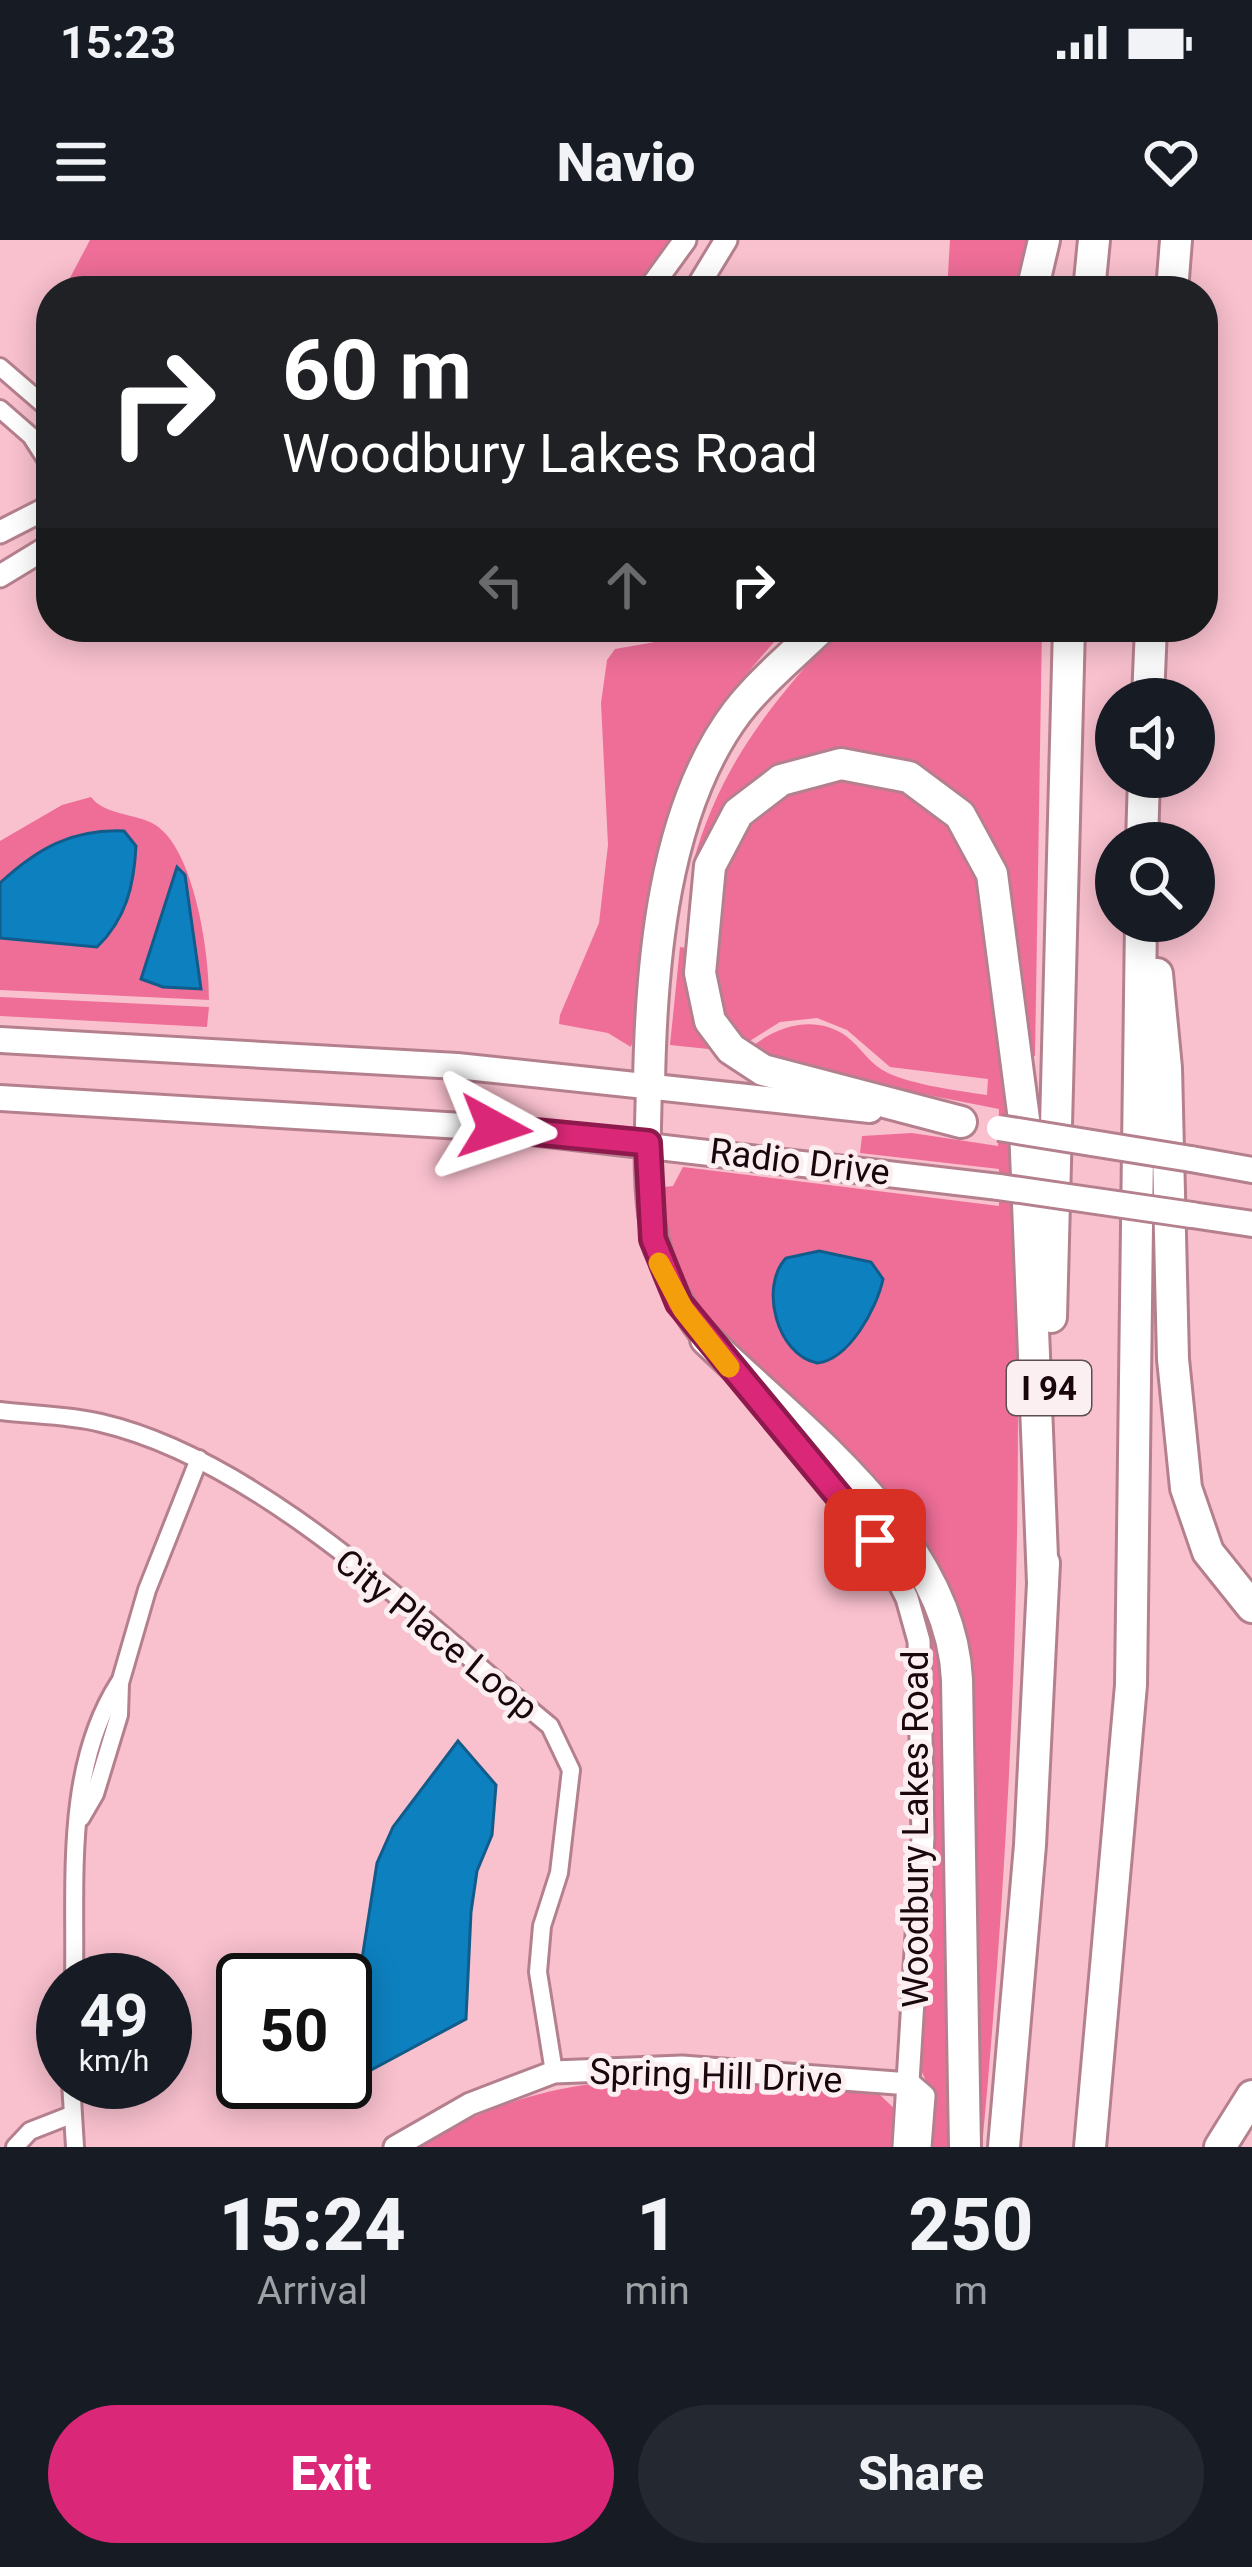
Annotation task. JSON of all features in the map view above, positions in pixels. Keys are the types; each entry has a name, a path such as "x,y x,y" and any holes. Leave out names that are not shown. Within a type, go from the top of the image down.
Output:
{"highway":[{"path":"1036,276 1044,240"},
{"path":"1091,276 1094,240"},
{"path":"1173,276 1176,240"},
{"path":"649,1084 669,876 689,801 734,716 807,642"},
{"name":"I 94","path":"1004,2147 1028,1864 1043,1583 1069,642"},
{"path":"1149,678 1150,642"},
{"path":"961,1122 763,1070 730,1049 710,1021 700,973 712,860 738,813 786,777 852,764 909,778 960,814 990,867 1001,919 1023,1103 1043,1583"},
{"name":"I 94","path":"1090,2147 1131,1685 1141,942"},
{"path":"1154,942 1166,1068 1173,1359 1186,1488 1208,1552 1252,1607"},
{"path":"706,1339 901,1535 944,1609 956,1670 965,2147"},
{"path":"1220,2147 1252,2096"}],"main road":[{"name":"Radio Drive","path":"0,1040 364,1058 649,1084 961,1122 1252,1170"},
{"name":"Woodbury Lakes Road","path":"649,1084 656,1252 679,1303 706,1339"},
{"name":"Radio Drive","path":"0,1098 342,1115 648,1143 1252,1224"}],"street":[{"path":"659,276 685,240"},
{"path":"704,276 726,240"},
{"path":"0,367 36,398"},
{"path":"0,409 36,444"},
{"path":"0,532 36,514"},
{"path":"0,576 36,554"},
{"name":"Woodbury Lakes Road","path":"706,1339 875,1540 912,1613 922,1669 923,1803 904,2147"},
{"name":"City Place Loop","path":"0,1411 103,1423 199,1459 301,1523 550,1726 571,1770 560,1873 542,1926 538,1972 554,2072"},
{"path":"75,1953 81,1818 95,1794 119,1715 120,1683 147,1590 199,1459"},
{"name":"Spring Hill Drive","path":"395,2147 470,2104 554,2072 682,2067 910,2084"},
{"name":"Woodbury Lakes Road","path":"910,2084 924,2096 920,2147"},
{"path":"71,2109 75,2147"},
{"path":"15,2147 30,2132 71,2115"}],"shaded area":[{"path":"90,240 673,240 646,276 71,276"},
{"path":"950,240 1034,240 1026,276 948,276"},
{"path":"655,642 775,642 709,727 675,795 653,874 631,1047 608,1033 559,1024 599,923 608,845 601,703 607,660 615,649"},
{"path":"828,642 1042,642 1035,1056 1028,1056 964,806 824,757 693,863 734,765 793,681"},
{"path":"816,777 866,780 908,791 943,815 959,834 979,871 1001,1017 1010,1116 1018,1374 1015,1632 982,2147 974,2147 962,1641 697,1302 677,1261 666,1218 664,1187 673,1186 683,1167 999,1206 999,1169 860,1153 862,1136 912,1133 998,1146 999,1109 775,1065 750,1048 784,1029 809,1024 846,1036 876,1065 899,1077 987,1095 988,1079 890,1067 847,1030 817,1018 780,1022 745,1044 733,1037 714,995 718,878 752,812"},
{"path":"91,797 111,810 152,823 179,853 197,902 209,1000 0,990 0,841 62,805"},
{"path":"680,947 693,949 718,1050 670,1045"},
{"path":"0,997 209,1007 207,1027 0,1016"},
{"path":"939,1622 944,1646 955,2147 927,2147 929,2087 919,2066 933,1802 933,1664 927,1625"},
{"path":"706,2079 880,2095 897,2111 897,2147 417,2147 488,2111 556,2090 626,2081"}],"water":[{"path":"124,831 136,846 130,888 122,913 97,947 0,938 0,883 57,843 88,833"},
{"path":"177,867 185,875 201,989 163,987 141,979"},
{"path":"819,1251 871,1262 883,1279 868,1318 850,1343 829,1360 817,1363 791,1347 773,1302 778,1271 786,1258"},
{"path":"458,1741 496,1785 492,1835 477,1871 471,1912 466,2019 372,2069 372,1953 363,1953 377,1863 393,1827"}],"slow traffic":[{"path":"659,1263 683,1309 729,1367"}],"route":[{"path":"495,1128 648,1143 653,1239 679,1303 875,1540"}]}
